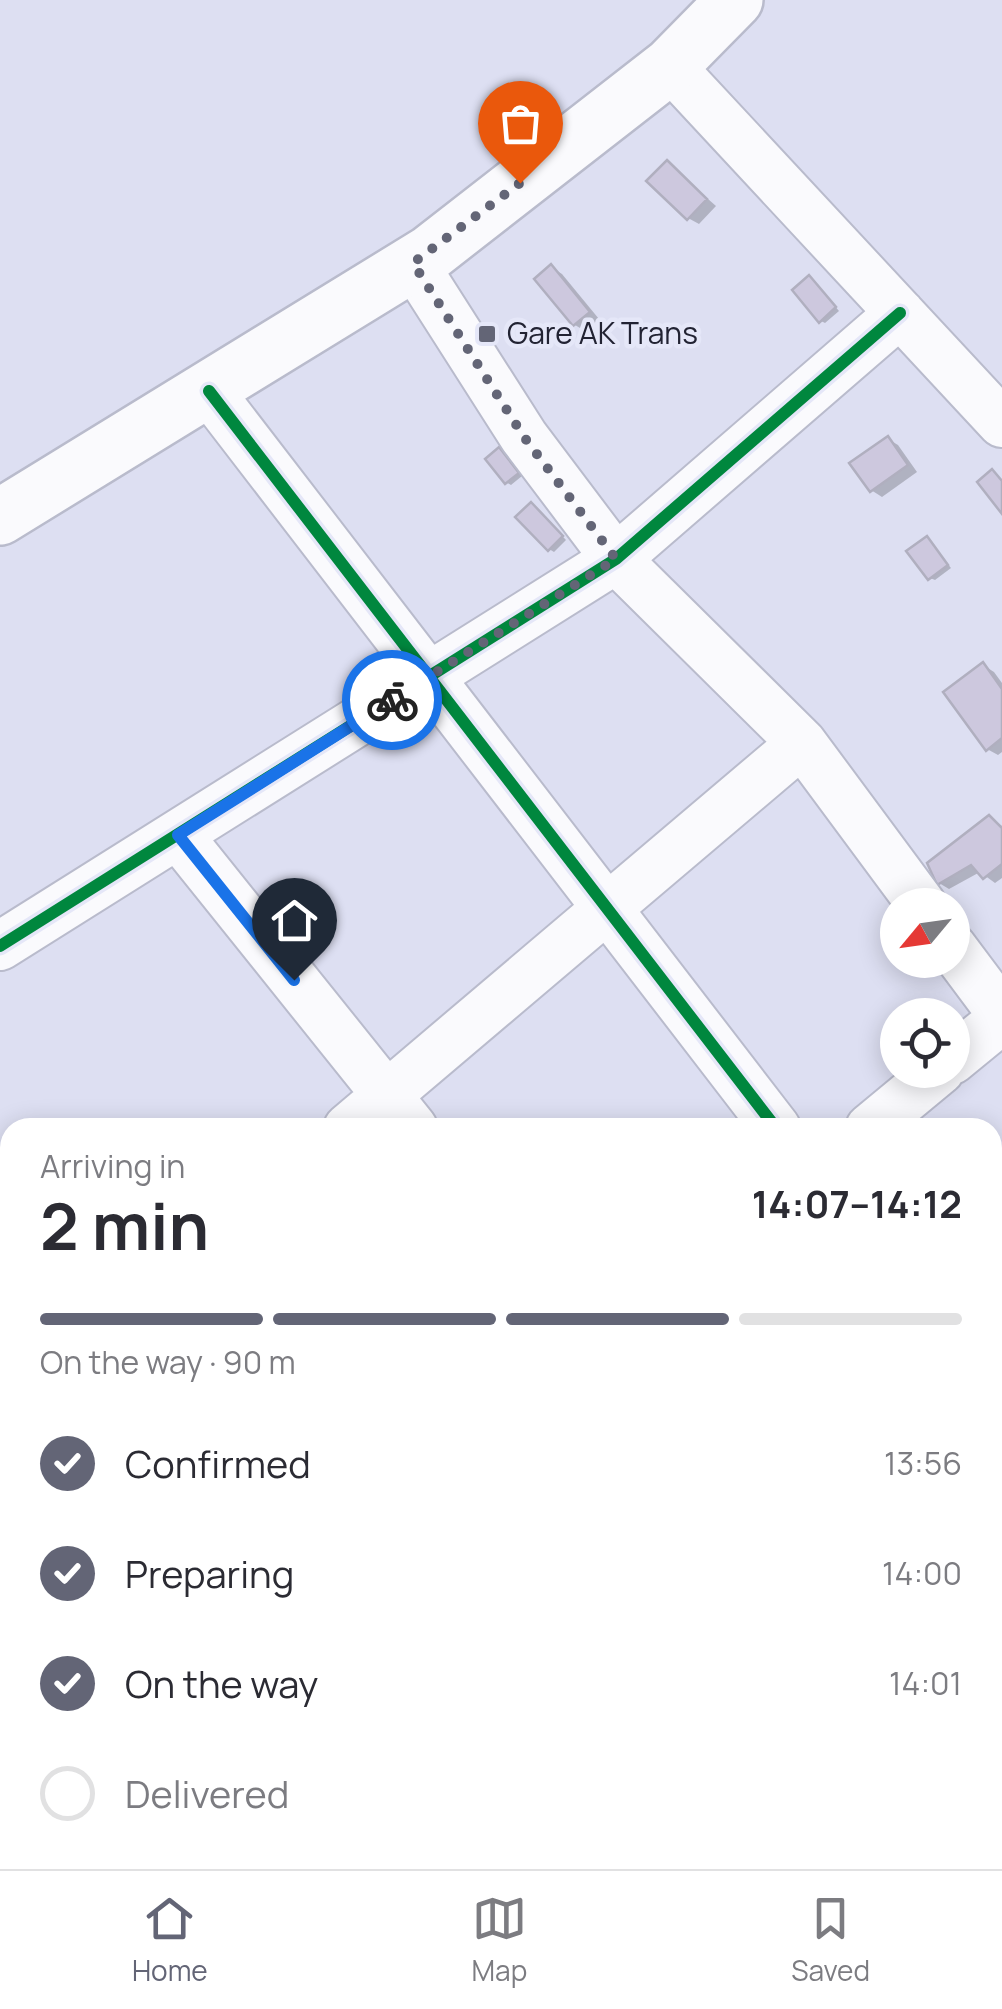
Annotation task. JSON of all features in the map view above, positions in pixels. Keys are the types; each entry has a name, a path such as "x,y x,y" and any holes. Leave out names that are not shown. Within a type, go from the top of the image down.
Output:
{"main road":[{"path":"0,516 209,392 413,263 670,66 735,0"}],"street":[{"path":"670,66 1002,423"},
{"path":"413,263 524,437 616,559 802,743 909,888"},
{"path":"0,946 616,559 900,313"},
{"path":"209,392 768,1118"},
{"path":"178,835 400,1111 607,908 802,743"},
{"path":"970,971 1002,1016 970,1044"},
{"path":"882,1118 918,1088"}],"building":[{"path":"667,160 707,199 687,220 646,181"},
{"path":"551,264 590,312 573,326 534,279"},
{"path":"809,275 836,307 819,323 792,290"},
{"path":"888,436 908,465 870,492 849,463"},
{"path":"499,447 519,473 505,484 485,459"},
{"path":"992,469 1002,481 1002,514 977,482"},
{"path":"531,502 563,536 548,551 515,517"},
{"path":"927,536 948,565 928,580 906,551"},
{"path":"983,662 1002,689 1002,738 986,751 943,692"},
{"path":"989,815 1002,828 1002,864 983,879 971,865 937,885 927,863"}],"cycle path":[{"path":"0,946 616,559 900,313"},
{"path":"209,391 768,1118"}],"way so far":[{"path":"392,700 616,559 524,437 413,263 520,183"}],"place":[{"name":"Gare AK Trans","path":"487,334"}],"route":[{"path":"294,980 178,835 392,700"}]}
